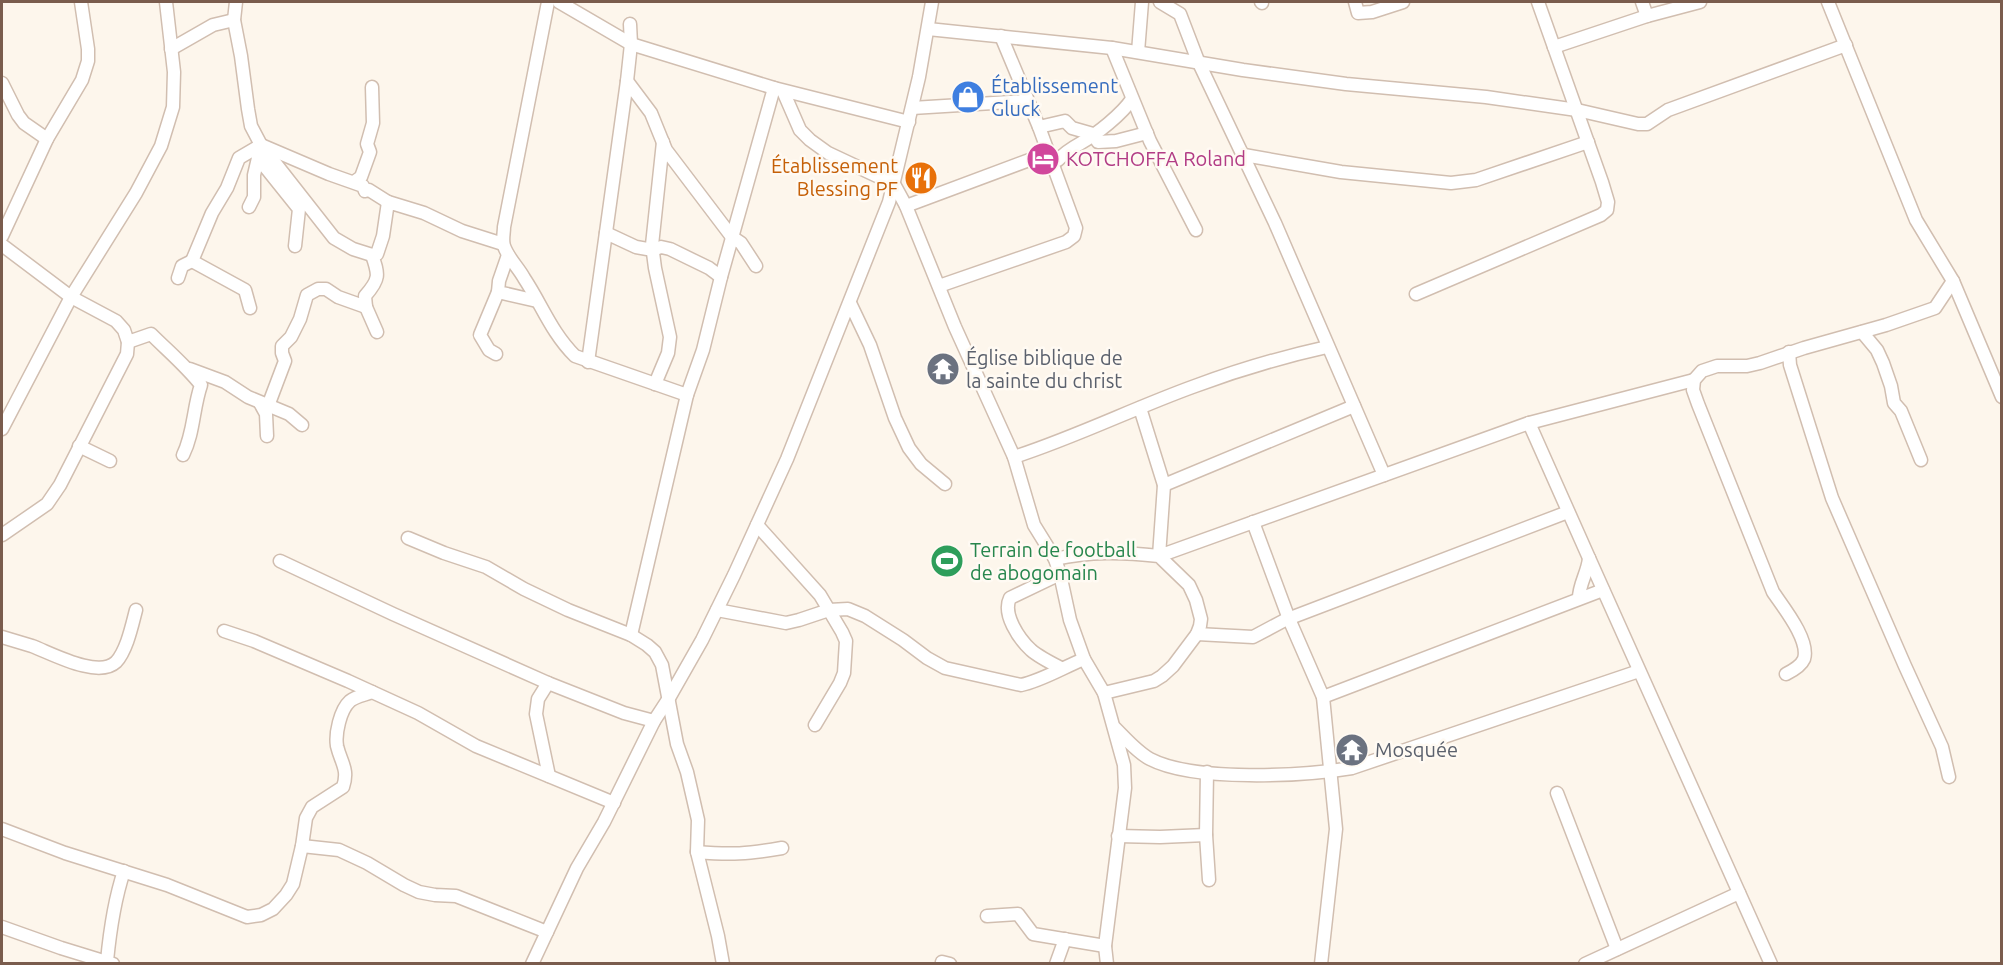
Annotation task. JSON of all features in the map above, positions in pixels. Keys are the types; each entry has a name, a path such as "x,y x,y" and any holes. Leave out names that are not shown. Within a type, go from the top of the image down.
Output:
{"street":[{"path":"2,236 46,139 82,80 88,61 88,49 81,2"},
{"path":"2,429 71,297 130,202 161,146 172,107 174,72 166,2"},
{"path":"236,2 234,20 251,126 261,145 334,238 353,249 372,255 377,254 383,236 388,202"},
{"path":"496,354 489,350 480,335 498,292 506,249 504,228 548,2"},
{"path":"559,2 631,44 778,89 909,122"},
{"path":"532,963 577,868 614,803 654,721 717,610 787,459 850,303 894,184 912,108 932,2"},
{"path":"1138,52 1142,2"},
{"path":"1160,2 1180,14 1198,61 1244,155 1384,475"},
{"path":"1355,2 1358,13 1372,12 1403,2"},
{"path":"1416,294 1601,215 1607,210 1608,202 1538,2"},
{"path":"1642,2 1647,16"},
{"path":"1554,47 1647,16 1700,2"},
{"path":"1828,2 1916,220 1953,281 2001,397"},
{"path":"171,49 213,25 234,20"},
{"path":"588,362 627,81 631,44 630,24"},
{"path":"928,29 1112,48 1243,70 1346,84 1486,97 1577,110 1638,124 1647,124 1668,110 1845,45"},
{"path":"939,286 1066,242 1074,236 1076,228 1039,127 1001,36"},
{"path":"1112,48 1147,133 1196,230"},
{"path":"627,81 651,113 666,150 732,237 741,243 756,266"},
{"path":"2,83 24,123 46,139"},
{"path":"354,182 362,177 370,152 368,144 373,123 372,87"},
{"path":"778,89 800,130 810,140 828,153 894,184 906,206 959,336 1014,457 1034,525 1060,574 1070,620 1084,659 1104,693 1124,765 1125,788 1105,946 1107,963"},
{"path":"631,635 687,395 703,350 732,237 778,89"},
{"path":"1048,153 1058,160 1071,147 1082,142 1123,112 1132,99"},
{"path":"912,108 1028,100"},
{"path":"1039,127 1065,122 1072,128 1093,134 1098,142 1116,141 1147,133"},
{"path":"655,384 668,353 670,337 653,250 663,142"},
{"path":"1244,155 1341,172 1451,183 1476,180 1588,142"},
{"path":"249,207 254,197 254,175 261,145"},
{"path":"261,145 363,186 365,191 369,190 388,202 424,213 506,249 525,278 547,320 575,356 687,395"},
{"path":"178,278 182,266 192,261 239,158 261,145"},
{"path":"906,206 1048,153"},
{"path":"258,158 299,209 294,246"},
{"path":"606,233 636,247 653,250 661,247 670,249 709,268 721,277"},
{"path":"2,246 71,297 116,321 124,330 128,342 127,354 60,485 47,504 2,535"},
{"path":"372,255 378,272 376,284 366,296 366,307 378,332"},
{"path":"192,261 245,290 250,308"},
{"path":"1054,559 1076,554 1105,552 1159,556 1529,423 1694,380 1702,371 1717,366 1753,365 1789,352 1886,326 1935,308 1953,281"},
{"path":"267,436 264,404 285,361 282,346 291,337 300,319 307,295 318,289 326,289 338,297 366,307"},
{"path":"498,292 537,301"},
{"path":"850,303 870,345 895,418 909,448 921,464 945,484"},
{"path":"1877,350 1879,337 1886,326"},
{"path":"1862,332 1877,350 1891,386 1894,404 1901,411 1921,460"},
{"path":"128,342 151,334 171,355 189,369 201,385 196,398 190,441 183,455"},
{"path":"1014,457 1069,438 1193,387 1262,363 1328,347"},
{"path":"1789,352 1790,365 1832,498 1942,747 1949,777"},
{"path":"189,369 225,382 248,397 289,414 302,425"},
{"path":"1694,380 1693,390 1698,404 1773,592 1789,613 1804,645 1804,659 1797,668 1786,674"},
{"path":"1164,486 1354,406"},
{"path":"1140,408 1164,486 1159,556"},
{"path":"1529,423 1771,963"},
{"path":"79,446 110,461"},
{"path":"1197,634 1253,637 1289,619 1568,512"},
{"path":"1253,522 1289,619 1323,697 1336,829 1322,963"},
{"path":"757,525 810,582 846,641 844,673 837,691 815,725"},
{"path":"408,538 453,557 486,567 524,589 568,610 631,635 656,652 662,665 677,744 687,772 698,820 697,852 723,963"},
{"path":"1104,693 1154,681 1162,676 1173,666 1197,634 1201,619 1189,585 1159,556"},
{"path":"1580,598 1589,558"},
{"path":"280,561 548,683 624,714 654,721"},
{"path":"1060,574 1015,595 1007,604 1008,616 1031,651 1061,668"},
{"path":"1323,697 1603,590"},
{"path":"717,610 786,623 829,610 848,609 865,616 945,668 1021,685 1032,683 1084,659"},
{"path":"2,637 70,662 107,667 116,661 128,640 136,610"},
{"path":"225,631 254,641 418,713 476,746 614,803"},
{"path":"1115,728 1150,759 1181,770 1270,775 1332,771 1352,768 1639,671"},
{"path":"548,683 538,699 536,714 549,776"},
{"path":"2,829 167,885 247,917 261,915 273,909 293,884 306,818 312,807 343,787 346,778 345,768 336,743 341,715 348,703 372,692"},
{"path":"1124,765 1150,759"},
{"path":"1207,772 1206,835 1209,880"},
{"path":"1557,793 1617,949"},
{"path":"1118,836 1206,835"},
{"path":"302,846 339,850 419,892 456,896 547,932"},
{"path":"697,852 746,855 782,848"},
{"path":"2,927 110,962 111,924 124,871"},
{"path":"1585,963 1739,893"},
{"path":"987,916 1018,914 1033,934 1105,946"},
{"path":"1056,963 1065,939"}],"place":[{"name":"Établissement Gluck","path":"968,97"},
{"name":"KOTCHOFFA Roland","path":"1043,159"},
{"name":"Établissement Blessing PF","path":"921,178"},
{"name":"Église biblique de la sainte du christ","path":"943,369"},
{"name":"Terrain de football de abogomain","path":"947,561"},
{"name":"Mosquée","path":"1352,750"}]}
